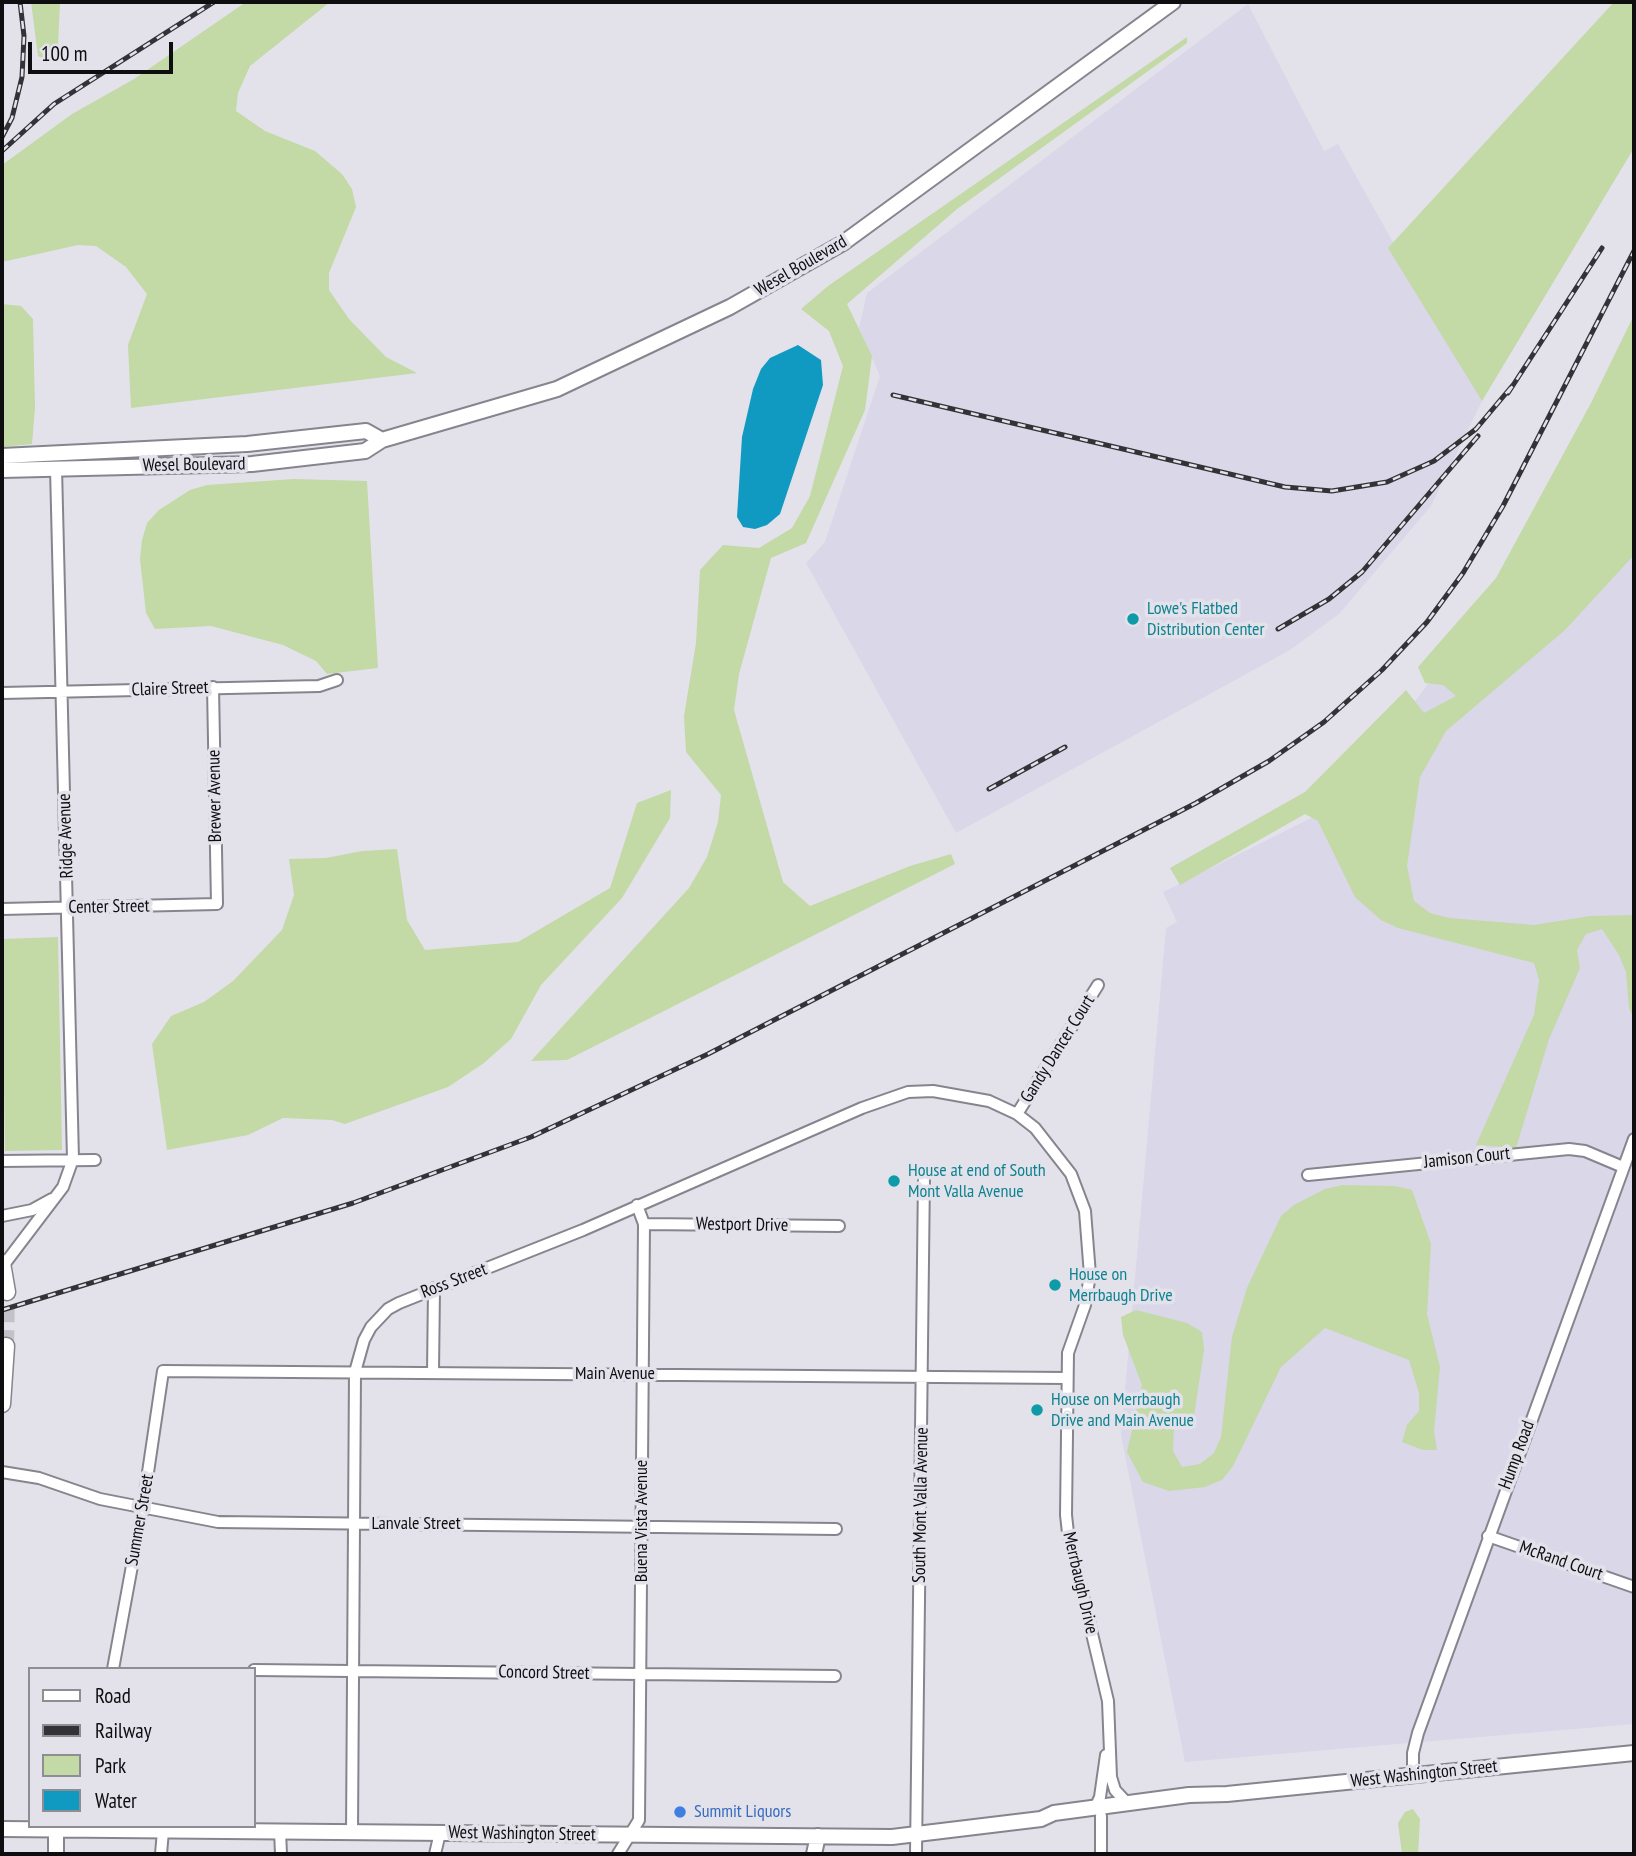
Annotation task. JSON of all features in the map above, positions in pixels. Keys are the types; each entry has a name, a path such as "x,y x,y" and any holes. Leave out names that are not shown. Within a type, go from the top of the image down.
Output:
{"main road":[{"path":"2,1265 7,1292"},
{"path":"2,1397 6,1346"}],"street":[{"name":"Wesel Boulevard","path":"2,470 252,464 365,451 382,440 557,388 730,307 790,275 897,206 1173,2"},
{"name":"Wesel Boulevard","path":"2,456 236,445 366,431 382,440"},
{"name":"Ridge Avenue","path":"2,1265 70,1174 73,1159 56,468"},
{"name":"Claire Street","path":"2,693 319,686 337,680"},
{"name":"Brewer Avenue","path":"213,687 217,904"},
{"name":"Center Street","path":"2,909 217,904"},
{"name":"Gandy Dancer Court","path":"1017,1114 1098,985"},
{"name":"Ross Street","path":"352,1832 355,1372 364,1340 380,1318 399,1303 434,1288 637,1205 851,1112 908,1092 960,1094 989,1101 1017,1114"},
{"name":"Merrbaugh Drive","path":"1017,1114 1041,1134 1060,1157 1071,1174 1085,1211 1090,1255 1089,1289 1068,1353 1068,1533 1108,1701 1112,1784 1127,1803"},
{"name":"Hump Road","path":"1413,1775 1413,1753 1418,1733 1634,1139"},
{"name":"Jamison Court","path":"1308,1175 1569,1149 1586,1151 1623,1167"},
{"path":"2,1161 95,1160"},
{"name":"South Mont Valla Avenue","path":"916,1854 924,1176"},
{"path":"2,1216 32,1210 54,1197"},
{"name":"Buena Vista Avenue","path":"618,1854 639,1820 644,1224 637,1205"},
{"name":"Westport Drive","path":"644,1224 839,1226"},
{"path":"433,1373 434,1288"},
{"name":"Main Avenue","path":"163,1371 1067,1378"},
{"name":"Summer Street","path":"113,1667 143,1506 163,1371"},
{"name":"Lanvale Street","path":"2,1472 39,1478 100,1499 218,1522 836,1529"},
{"name":"McRand Court","path":"1488,1536 1634,1587"},
{"name":"Concord Street","path":"256,1670 835,1676"},
{"name":"Merrbaugh Drive","path":"1101,1854 1098,1812 1109,1742"},
{"name":"West Washington Street","path":"1098,1812 1127,1803 1634,1753"},
{"name":"West Washington Street","path":"2,1829 917,1835 1041,1819 1054,1813 1188,1804 1214,1795"},
{"path":"56,1854 57,1829"},
{"path":"161,1854 163,1830"},
{"path":"280,1831 281,1854"},
{"path":"435,1854 440,1833"},
{"path":"814,1854 818,1836"}],"shaded area":[{"path":"1248,4 1324,151 1338,144 1482,401 1431,506 1339,614 1290,650 956,833 806,563 825,542 880,376 859,328 867,293"},
{"path":"1634,462 1634,1724 1185,1762 1121,1435 1166,928 1177,922 1163,892 1339,804 1531,545"}],"green space":[{"path":"31,2 60,2 58,47 50,63 38,56"},
{"path":"246,2 330,2 250,66 238,93 236,111 265,131 315,151 342,174 352,189 356,207 329,273 329,290 349,319 386,357 417,373 131,408 128,345 147,294 126,267 96,246 78,245 2,262 2,165 72,114 134,79"},
{"path":"1614,2 1634,2 1634,148 1482,401 1388,248"},
{"path":"1187,37 1187,43 957,209 847,304 872,356 865,410 806,543 771,558 739,674 734,710 783,882 810,906 910,866 951,854 955,864 567,1060 531,1061 689,888 707,857 718,822 721,795 686,752 684,716 696,643 700,570 723,545 759,548 792,528 810,496 843,366 829,331 801,309 828,286"},
{"path":"2,304 21,306 33,319 35,408 32,444 2,447"},
{"path":"1634,315 1634,555 1565,630 1446,731 1420,777 1407,866 1414,901 1430,913 1449,918 1534,925 1590,916 1634,915 1634,1019 1629,1008 1626,972 1619,955 1602,929 1586,934 1577,950 1580,968 1549,1039 1516,1148 1476,1145 1534,1015 1539,980 1534,963 1398,928 1381,920 1355,897 1318,821 1305,814 1180,885 1170,868 1305,792 1406,690 1424,713 1456,696 1443,685 1425,683 1418,667 1496,578 1591,403"},
{"path":"294,479 367,481 378,668 327,674 316,661 283,645 211,626 155,629 146,613 140,559 142,540 147,523 159,510 190,490 207,485"},
{"path":"671,790 670,818 622,898 541,985 511,1039 484,1063 448,1087 345,1124 332,1120 283,1118 248,1135 167,1150 152,1044 171,1016 204,1002 233,981 282,930 294,895 289,859 326,858 362,851 397,849 407,920 425,950 518,942 610,888 637,803"},
{"path":"58,937 62,1150 5,1151 2,939"},
{"path":"1343,1185 1395,1186 1412,1190 1431,1244 1427,1314 1440,1367 1434,1431 1437,1450 1423,1450 1402,1442 1407,1425 1419,1411 1419,1393 1409,1360 1325,1328 1281,1367 1233,1466 1222,1480 1205,1487 1169,1491 1143,1482 1127,1452 1142,1385 1123,1335 1121,1317 1136,1310 1187,1323 1202,1332 1204,1350 1194,1416 1174,1428 1173,1451 1182,1467 1200,1464 1214,1453 1221,1437 1232,1337 1247,1288 1281,1216 1294,1205 1325,1189"},
{"path":"1413,1809 1420,1819 1418,1854 1402,1854 1398,1823 1405,1812"}],"water":[{"path":"798,345 821,360 823,385 780,514 767,525 755,529 743,527 737,517 742,437 753,389 761,369 770,358"}],"tunnel":[{"path":"6,1346 7,1292"}],"railway":[{"path":"2,137 12,118 22,77 24,36 20,2"},
{"path":"2,151 54,104 214,2"},
{"path":"1508,393 1602,248"},
{"path":"2,1310 353,1203 531,1137 708,1054 1196,803 1269,761 1324,722 1382,670 1427,622 1463,573 1503,506 1634,251"},
{"path":"893,395 1285,487 1332,491 1387,482 1434,461 1476,429 1513,385"},
{"path":"1278,629 1329,599 1362,572 1478,436"},
{"path":"989,789 1065,747"}],"place":[{"name":"Lowe's Flatbed Distribution Center","path":"1133,619"},
{"name":"House at end of South Mont Valla Avenue","path":"894,1181"},
{"name":"House on Merrbaugh Drive","path":"1055,1285"},
{"name":"House on Merrbaugh Drive and Main Avenue","path":"1037,1410"},
{"name":"Summit Liquors","path":"680,1812"}]}
